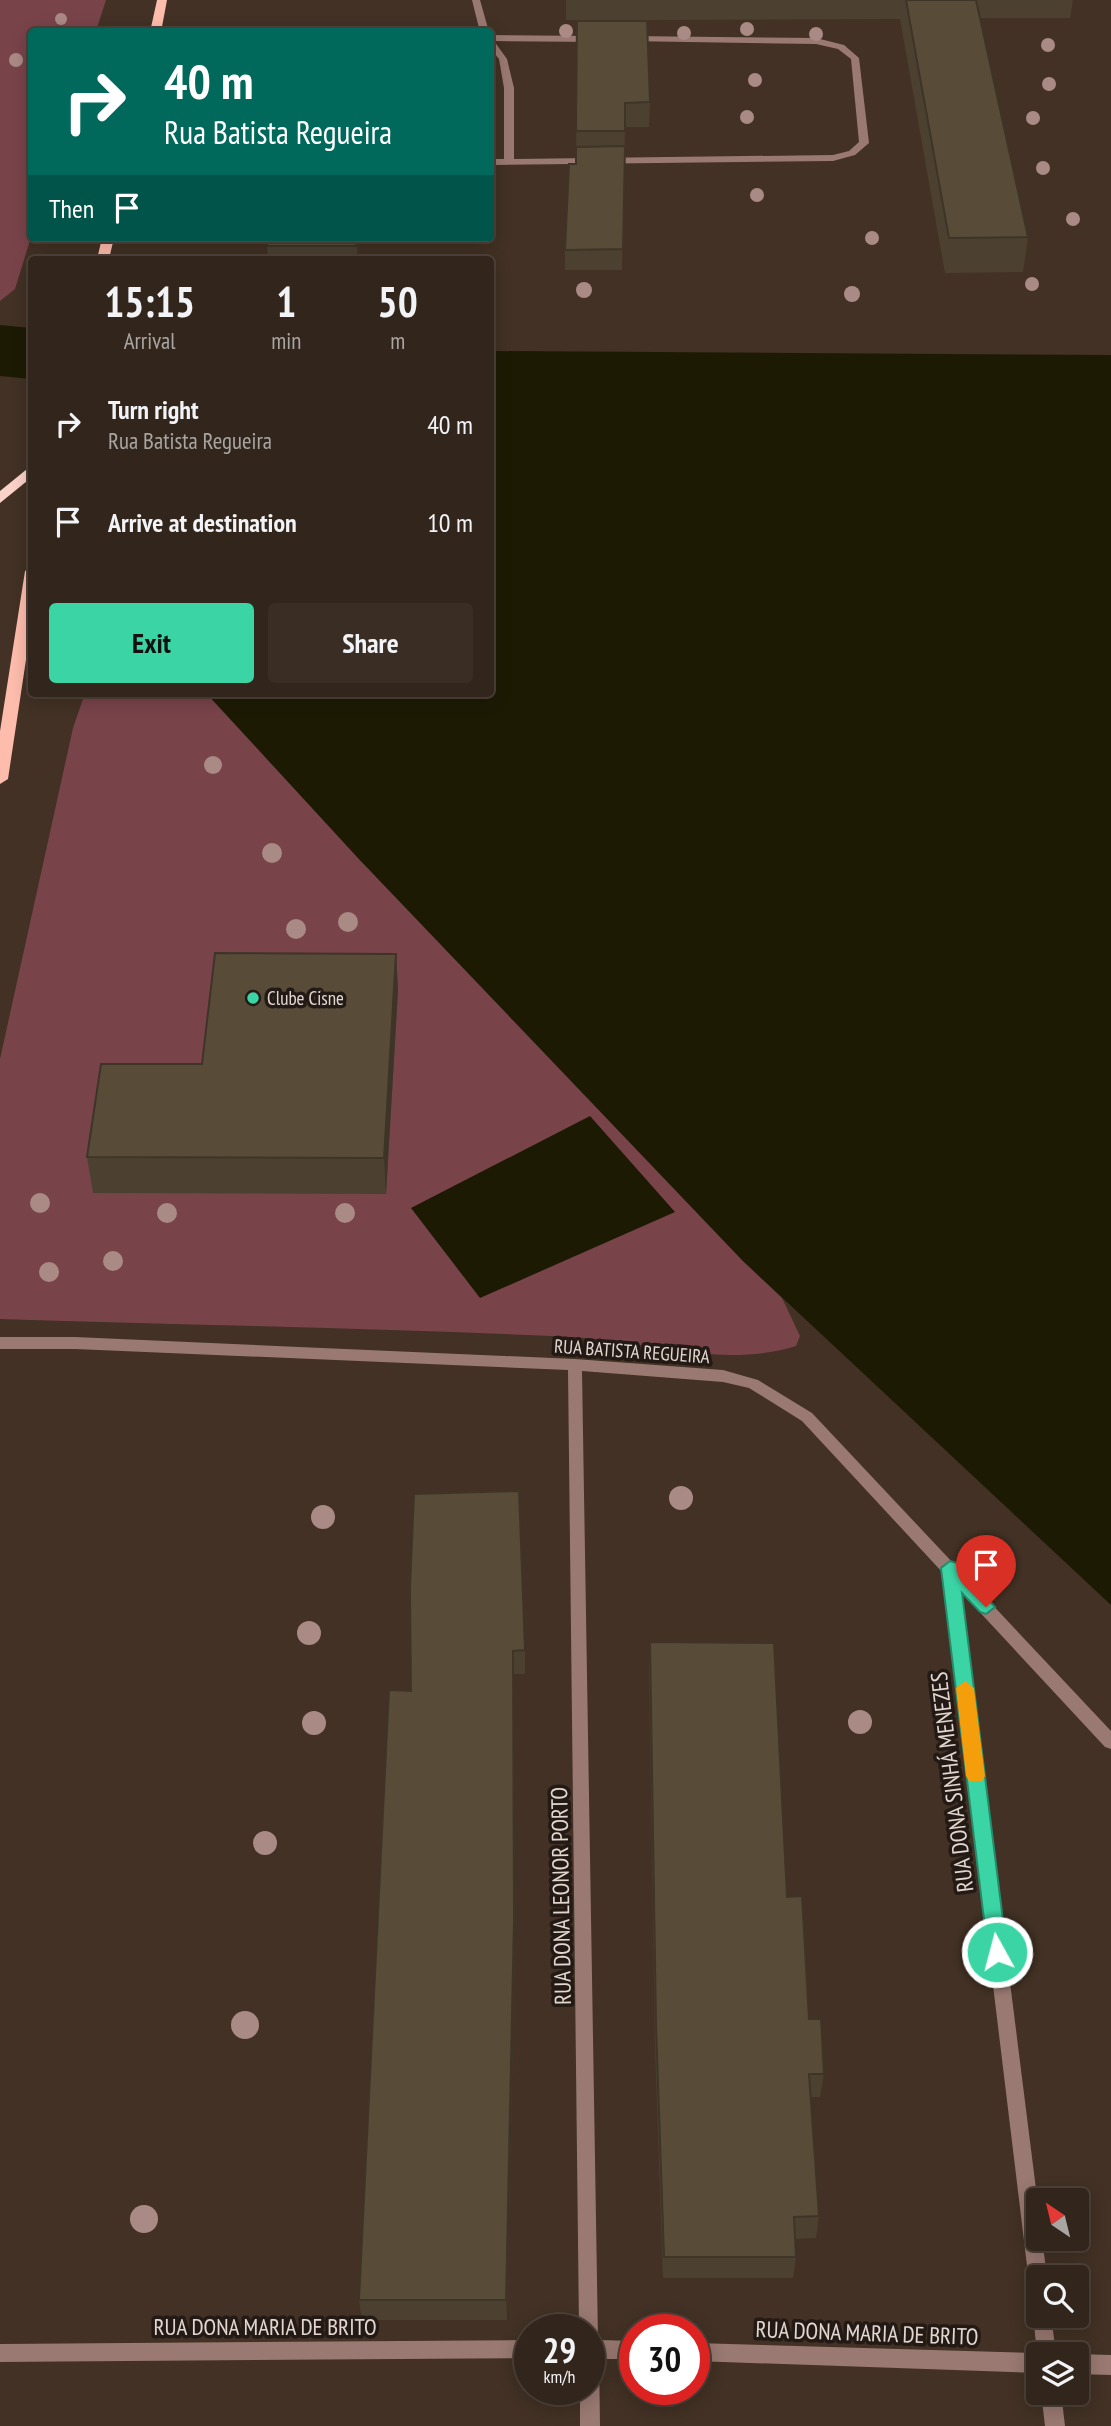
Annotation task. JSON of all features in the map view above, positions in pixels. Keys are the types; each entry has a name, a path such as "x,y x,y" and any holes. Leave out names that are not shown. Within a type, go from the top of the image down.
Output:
{"highway":[{"path":"0,499 28,473"}],"main road":[{"path":"156,28 162,0"},
{"path":"0,779 28,597"}],"street":[{"path":"476,0 484,28"},
{"path":"494,40 816,41 841,47 855,58 864,143 852,153 833,158 494,162"},
{"path":"494,46 503,59 509,88 509,162"},
{"name":"RUA BATISTA REGUEIRA","path":"0,1343 75,1343 575,1366 723,1376 753,1384 807,1417 1111,1742"},
{"name":"RUA DONA LEONOR PORTO","path":"575,1366 589,2314"},
{"name":"RUA DONA SINHÁ MENEZES","path":"950,1568 1036,2265"},
{"name":"RUA DONA MARIA DE BRITO","path":"0,2353 514,2349"},
{"name":"RUA DONA MARIA DE BRITO","path":"710,2352 1026,2363"},
{"path":"1089,2364 1111,2365"},
{"name":"RUA DONA LEONOR PORTO","path":"590,2405 590,2426"},
{"path":"1053,2405 1055,2426"}],"shaded area":[{"path":"0,0 106,0 97,28 28,28 29,242 15,289 0,301"},
{"path":"0,325 28,328 28,379 0,376"},
{"path":"494,351 1111,355 1111,1605 743,1261 358,858 210,697 494,697"},
{"name":"Clube Cisne","path":"84,697 211,697 218,703 358,858 743,1261 782,1298 800,1336 796,1346 740,1355 684,1352 571,1337 0,1319 0,1059 73,728"},
{"path":"590,1116 675,1212 480,1298 411,1208"}],"building":[{"path":"906,0 976,0 1028,237 949,238"},
{"path":"577,21 647,21 650,102 625,103 625,131 576,131"},
{"path":"625,146 623,249 565,250 569,164 576,164 576,147"},
{"path":"268,242 356,242 356,246 267,246"},
{"path":"215,953 396,954 384,1158 87,1157 101,1064 202,1064"},
{"path":"519,1491 525,1650 513,1651 514,1920 506,2300 359,2300 389,1690 411,1691 410,1588 414,1494"},
{"path":"650,1642 774,1643 787,1897 802,1896 809,2019 821,2019 824,2074 809,2074 819,2216 794,2217 796,2257 664,2257 656,2024"}],"slow traffic":[{"path":"965,1688 976,1776"}],"place":[{"name":"Clube Cisne","path":"253,998"}],"route":[{"path":"986,1607 950,1568 997,1952"}]}
